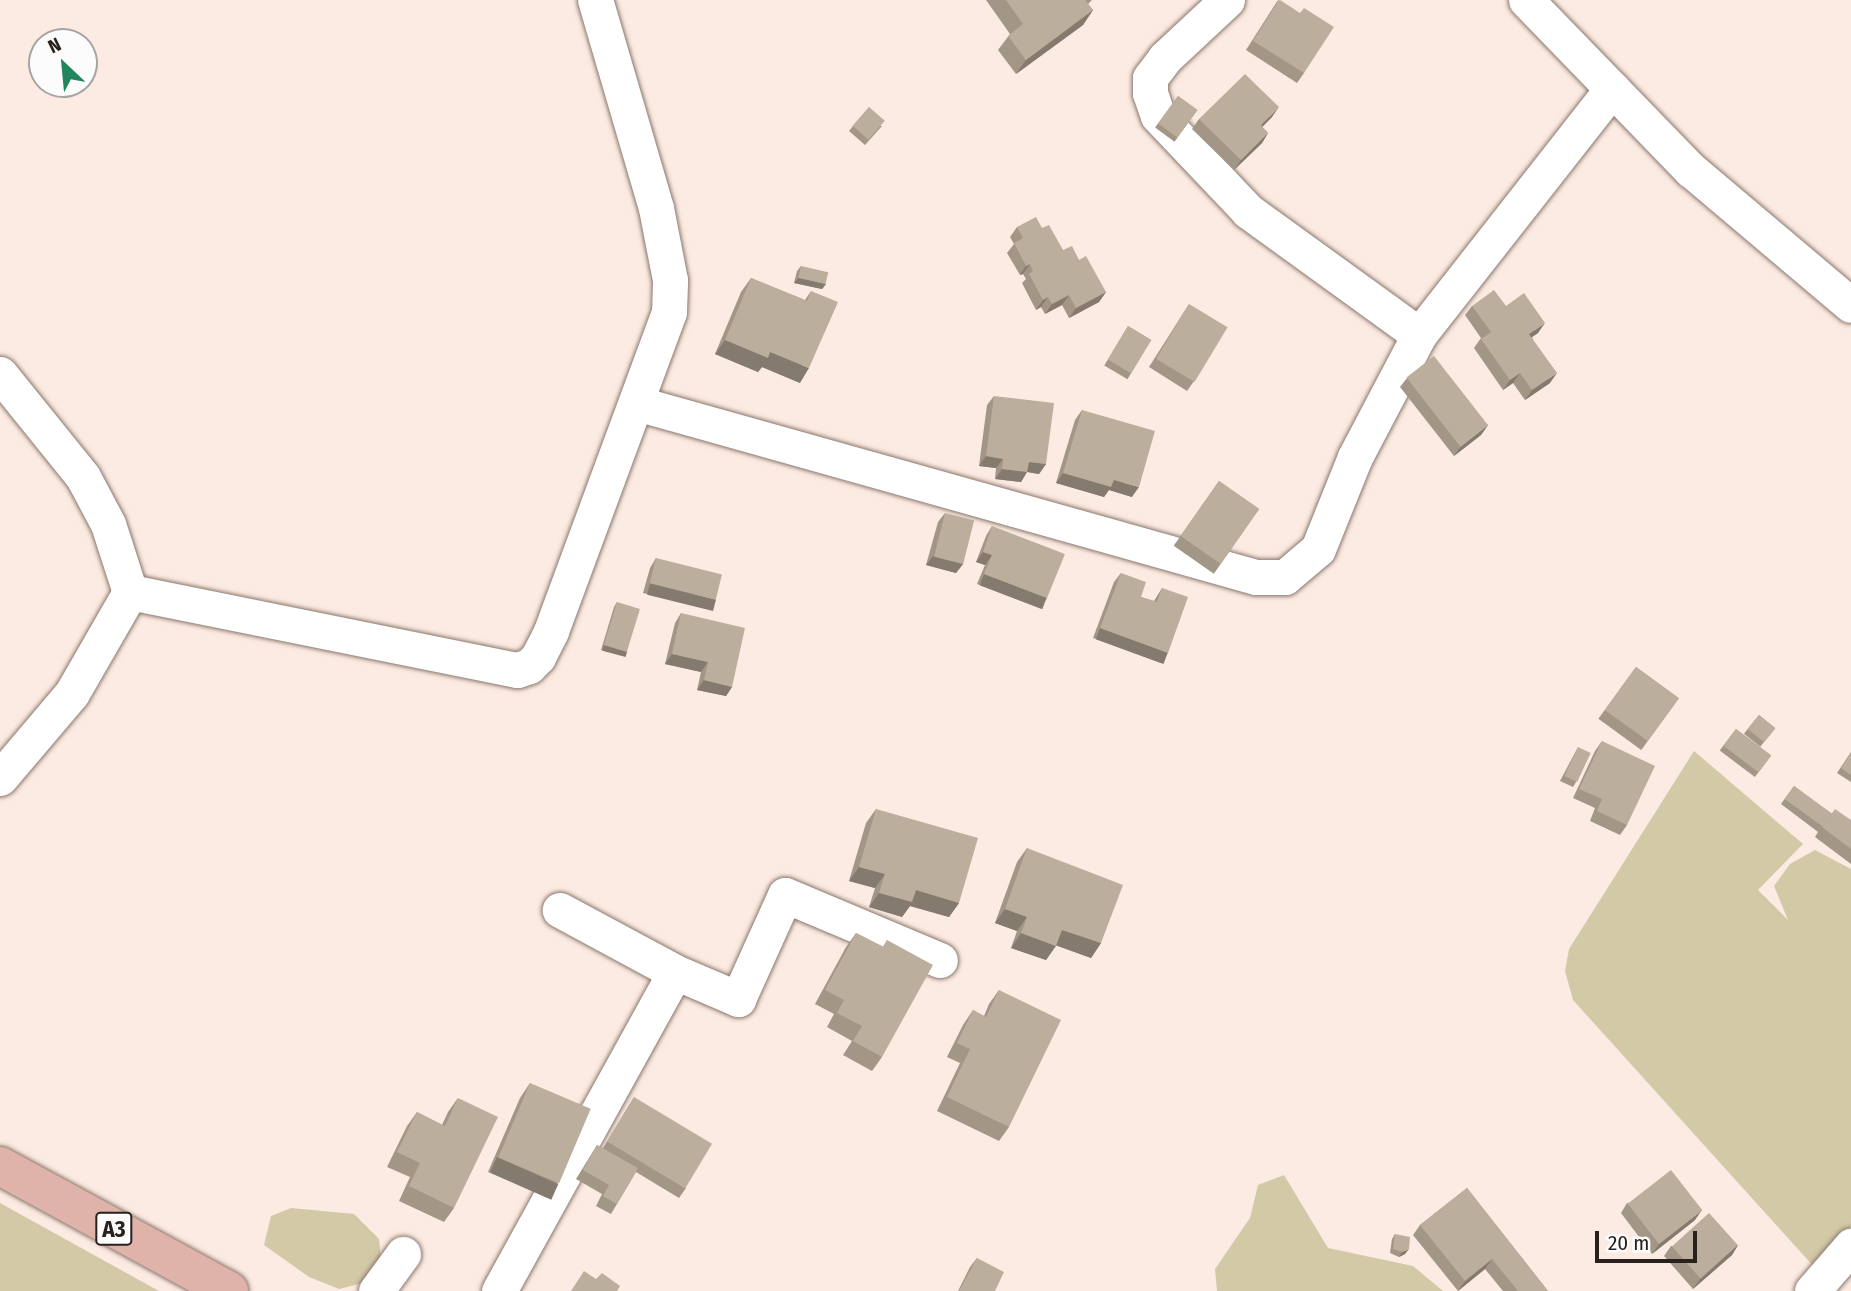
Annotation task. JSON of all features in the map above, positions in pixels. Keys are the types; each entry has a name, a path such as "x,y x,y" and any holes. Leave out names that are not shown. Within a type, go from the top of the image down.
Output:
{"main road":[{"name":"A3","path":"0,1166 229,1291"}],"street":[{"path":"130,592 517,670 529,666 551,631 669,312 670,280 656,208 595,0"},
{"path":"1227,0 1150,78 1150,93 1158,116 1248,211 1419,335"},
{"path":"1526,0 1691,170 1851,304"},
{"path":"636,403 1256,576 1285,578 1318,549 1355,457 1419,335 1612,89"},
{"path":"0,373 83,477 108,524 130,592 72,693 0,778"},
{"path":"560,909 675,972 738,999 785,895 940,960"},
{"path":"499,1291 675,972"},
{"path":"1812,1291 1851,1246"},
{"path":"376,1291 403,1254"}],"shaded area":[{"path":"1694,751 1803,844 1758,890 1788,920 1774,886 1790,864 1815,850 1851,869 1851,1226 1815,1268 1573,1000 1565,971 1569,949"},
{"path":"1284,1175 1328,1248 1413,1266 1443,1291 1217,1291 1215,1269 1250,1218 1258,1185"},
{"path":"0,1203 159,1291 0,1291"},
{"path":"291,1208 354,1214 379,1239 383,1278 339,1289 309,1277 264,1245 271,1216"}],"building":[{"path":"1006,0 1085,0 1093,10 1026,60 1008,36 1023,24"},
{"path":"1279,0 1300,13 1304,8 1334,27 1304,73 1253,41"},
{"path":"1245,74 1279,107 1261,125 1268,133 1241,160 1199,119"},
{"path":"1178,96 1197,110 1177,138 1158,124"},
{"path":"869,107 885,121 868,140 853,126"},
{"path":"1036,217 1042,228 1049,225 1063,250 1072,246 1079,260 1086,256 1106,292 1076,308 1069,295 1052,304 1048,297 1043,300 1029,274 1033,271 1030,264 1026,266 1014,243 1023,238 1017,227"},
{"path":"801,266 828,272 826,284 798,278"},
{"path":"751,278 807,301 811,291 838,302 809,368 770,352 768,358 725,340"},
{"path":"1494,290 1506,306 1524,293 1545,323 1529,334 1557,373 1532,390 1520,373 1510,380 1481,339 1491,332 1472,306"},
{"path":"1189,304 1228,327 1195,382 1156,359"},
{"path":"1128,326 1151,340 1131,373 1108,359"},
{"path":"1434,356 1488,425 1461,447 1406,378"},
{"path":"994,396 1054,403 1046,464 1029,462 1027,472 1002,469 1003,459 986,456"},
{"path":"1082,410 1155,431 1139,487 1114,480 1111,487 1063,473"},
{"path":"1219,481 1259,509 1221,564 1181,536"},
{"path":"945,513 974,520 963,564 934,557"},
{"path":"992,526 1065,554 1047,598 984,574 992,555 983,552"},
{"path":"656,558 722,574 716,600 650,583"},
{"path":"1121,573 1146,582 1141,597 1157,602 1162,588 1188,597 1168,653 1100,628"},
{"path":"617,602 640,609 627,652 604,645"},
{"path":"681,613 745,628 732,687 704,680 708,662 672,654"},
{"path":"1636,667 1679,698 1648,741 1605,710"},
{"path":"1759,715 1775,728 1764,742 1748,729"},
{"path":"1736,729 1771,755 1759,772 1723,746"},
{"path":"1602,741 1655,766 1627,825 1597,811 1602,799 1579,789"},
{"path":"1578,747 1591,753 1577,782 1564,776"},
{"path":"1851,753 1851,775 1841,768"},
{"path":"1794,786 1832,814 1823,827 1785,799"},
{"path":"876,809 978,838 959,903 916,890 912,902 879,893 885,874 859,867"},
{"path":"1835,809 1851,820 1851,849 1822,827"},
{"path":"1027,848 1123,885 1101,943 1062,930 1056,946 1021,933 1027,917 1005,909"},
{"path":"856,933 884,947 887,940 933,965 882,1057 853,1041 862,1026 837,1013 844,1000 825,990"},
{"path":"999,990 1061,1020 1009,1127 947,1097 970,1049 957,1043 973,1010 986,1017"},
{"path":"530,1083 591,1109 559,1183 498,1158"},
{"path":"634,1097 712,1144 685,1188 607,1142"},
{"path":"458,1098 498,1117 454,1208 409,1186 420,1163 397,1152 417,1112 445,1126"},
{"path":"597,1145 638,1168 617,1204 603,1196 609,1185 583,1170"},
{"path":"1671,1170 1702,1210 1659,1244 1628,1204"},
{"path":"1467,1188 1548,1291 1518,1291 1492,1259 1465,1281 1420,1225"},
{"path":"1709,1213 1738,1245 1701,1278 1672,1246"},
{"path":"1395,1234 1410,1237 1409,1249 1402,1252 1393,1249"},
{"path":"977,1258 1004,1272 995,1291 959,1291"},
{"path":"584,1271 596,1279 602,1273 620,1286 617,1291 571,1291"}]}
